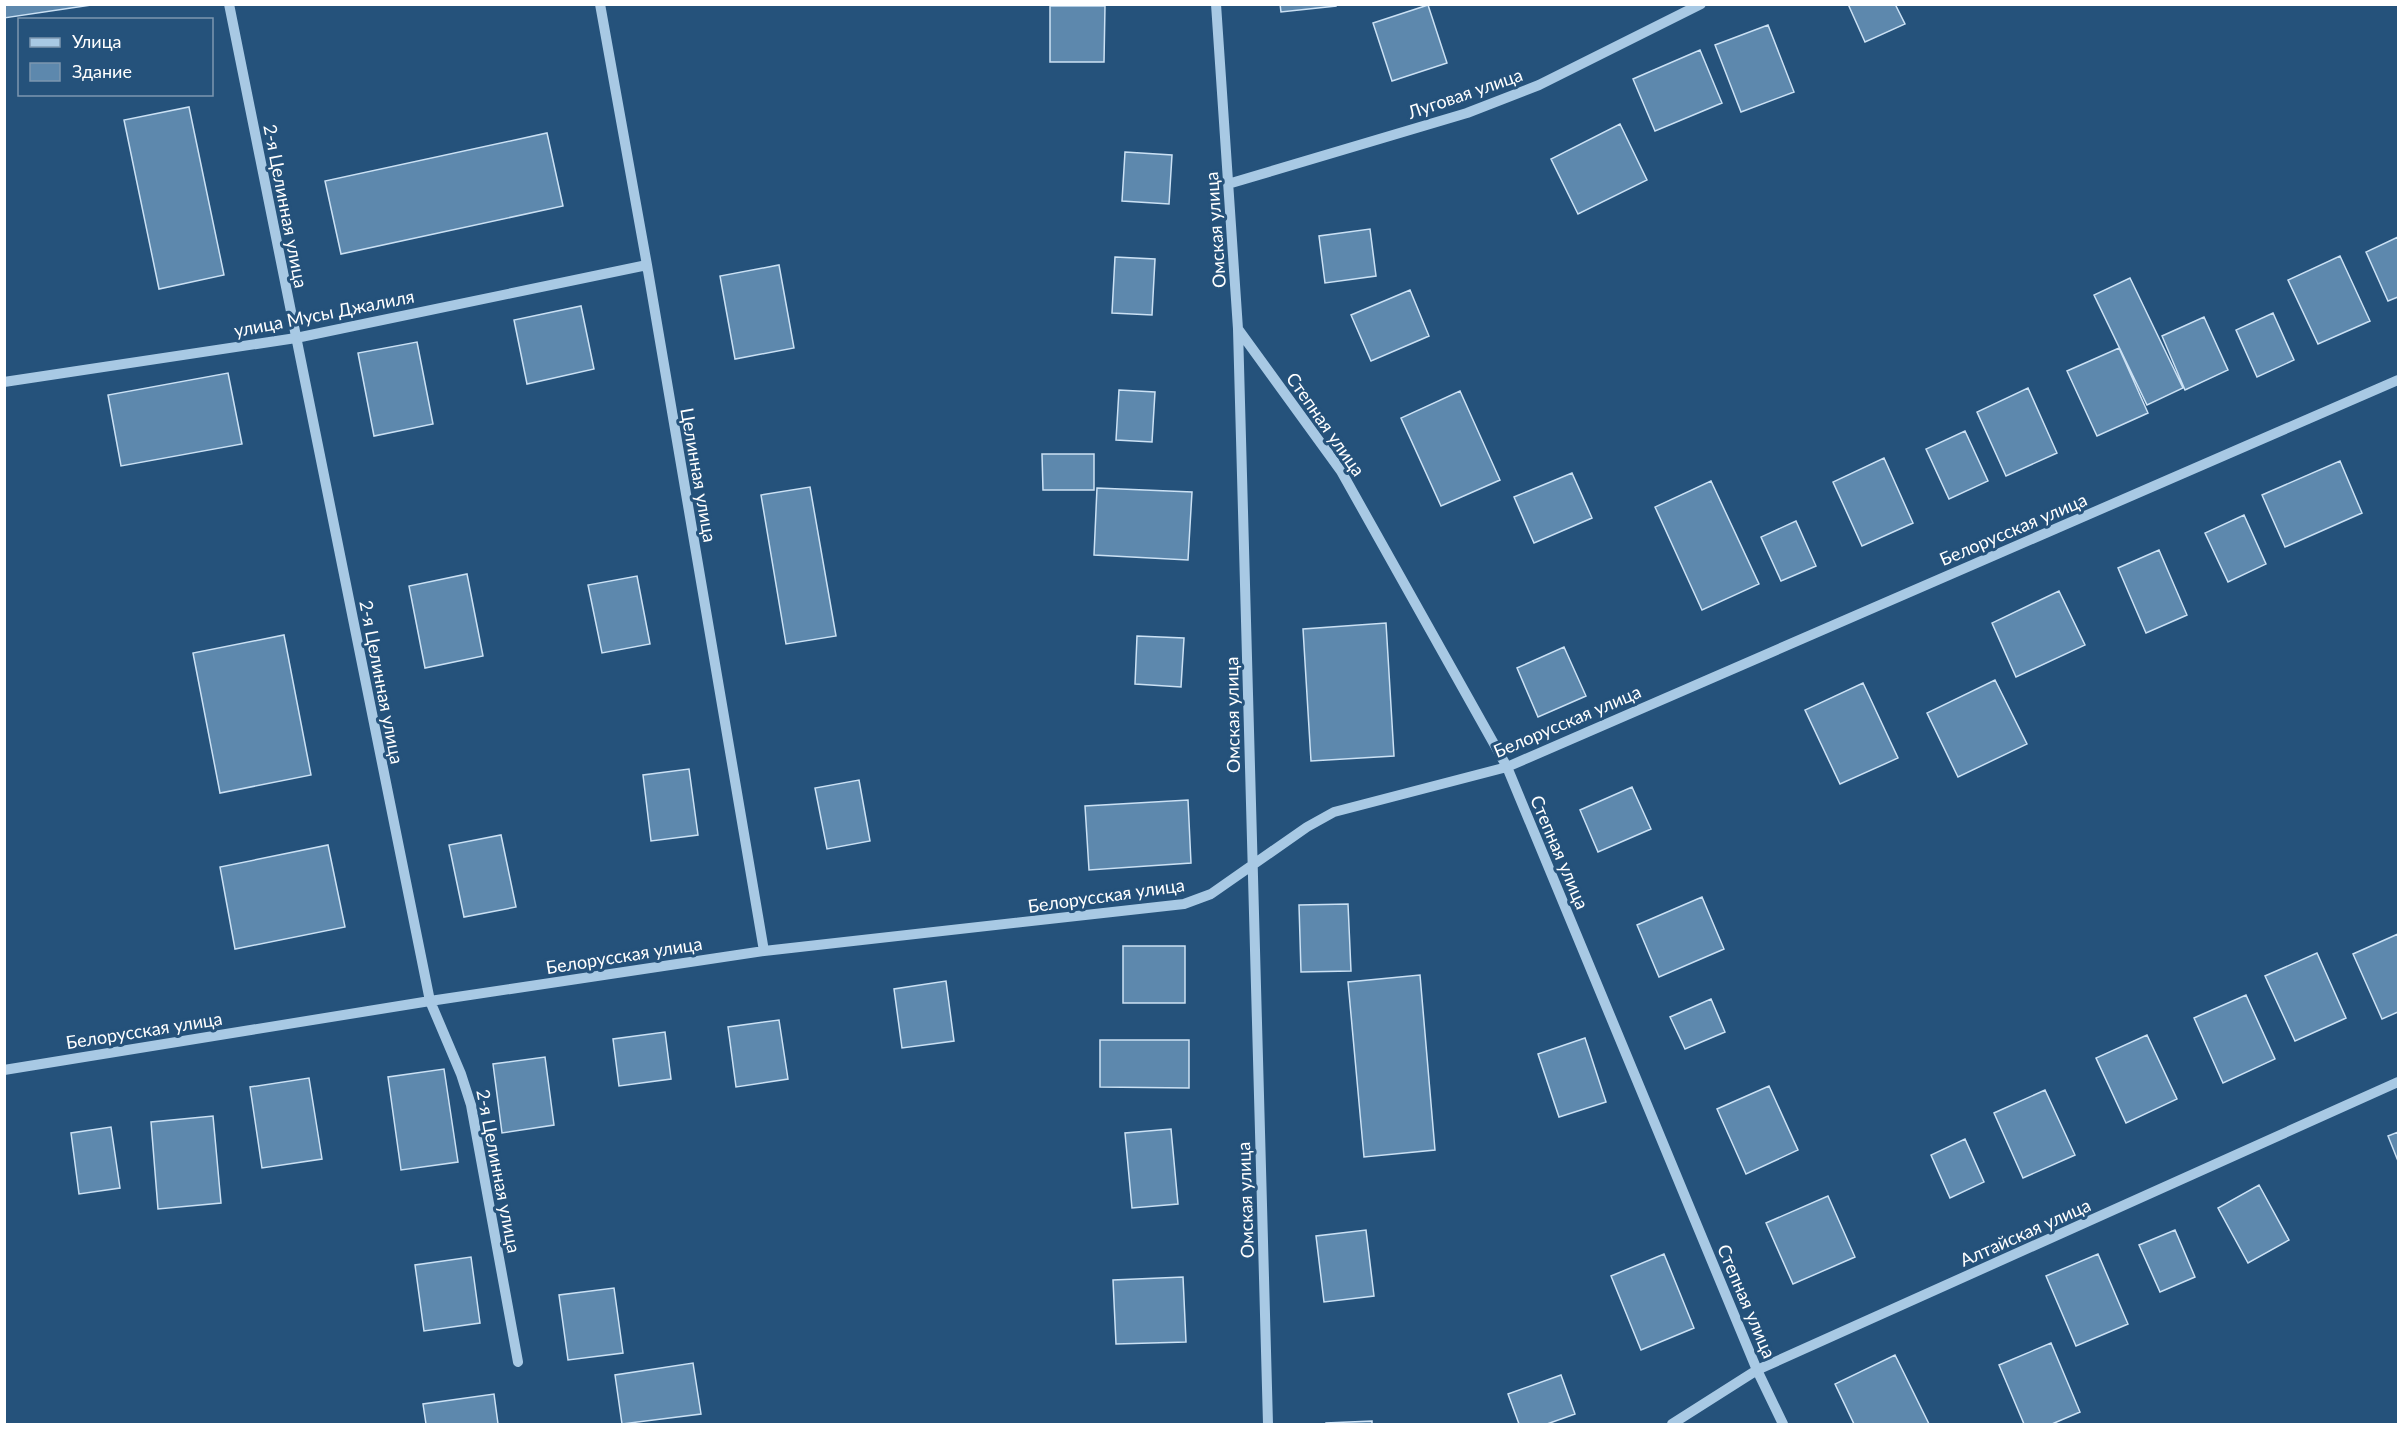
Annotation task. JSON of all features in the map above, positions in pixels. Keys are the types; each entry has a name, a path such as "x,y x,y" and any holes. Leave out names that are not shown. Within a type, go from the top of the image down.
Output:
{"street":[{"name":"2-я Целинная улица","path":"229,4 430,1001 461,1074 471,1105 518,1362"},
{"name":"Целинная улица","path":"600,4 764,951"},
{"name":"Омская улица","path":"1216,4 1238,329 1268,1425"},
{"name":"Луговая улица","path":"1228,184 1467,113 1539,85 1701,4"},
{"name":"улица Мусы Джалиля","path":"4,382 296,338 647,265"},
{"name":"Степная улица","path":"1238,329 1341,471 1507,767 1757,1370 1783,1425"},
{"name":"Белорусская улица","path":"4,1070 430,1001 764,951 1184,904 1211,894 1307,827 1334,812 1507,767 2398,380"},
{"name":"Алтайская улица","path":"1672,1425 1757,1370 2398,1082"}],"building":[{"path":"4,4 98,4 4,18"},
{"path":"1280,4 1336,4 1336,6 1281,12"},
{"path":"1848,4 1895,4 1905,24 1865,42"},
{"path":"1428,5 1447,63 1392,81 1373,23"},
{"path":"1050,6 1105,6 1104,62 1050,62"},
{"path":"1768,25 1794,92 1741,112 1715,45"},
{"path":"1700,50 1722,103 1655,131 1633,79"},
{"path":"189,107 224,275 159,289 124,120"},
{"path":"1620,124 1647,180 1578,214 1551,159"},
{"path":"547,133 563,206 341,254 325,181"},
{"path":"1125,152 1172,155 1169,204 1122,201"},
{"path":"1370,229 1376,276 1325,283 1319,236"},
{"path":"2398,237 2398,297 2388,301 2366,252"},
{"path":"2340,256 2370,321 2318,344 2288,280"},
{"path":"1115,257 1155,259 1152,315 1112,313"},
{"path":"779,265 794,348 735,359 720,276"},
{"path":"2130,278 2183,388 2147,405 2094,295"},
{"path":"1410,290 1429,336 1371,361 1351,315"},
{"path":"581,306 594,369 527,384 514,320"},
{"path":"2273,313 2294,360 2257,377 2236,330"},
{"path":"2204,317 2228,370 2185,390 2162,336"},
{"path":"417,342 433,424 374,436 358,353"},
{"path":"2119,348 2148,413 2097,436 2067,371"},
{"path":"228,373 242,444 121,466 108,395"},
{"path":"2028,388 2057,453 2006,476 1977,412"},
{"path":"1119,390 1155,392 1152,442 1116,440"},
{"path":"1460,391 1500,480 1441,506 1401,418"},
{"path":"1965,431 1988,481 1949,499 1926,449"},
{"path":"1042,454 1094,454 1094,490 1043,490"},
{"path":"1884,458 1913,523 1862,546 1833,482"},
{"path":"2340,461 2362,513 2285,547 2262,495"},
{"path":"1572,473 1592,518 1534,543 1514,497"},
{"path":"1711,481 1759,584 1702,610 1655,507"},
{"path":"810,487 836,636 786,644 761,495"},
{"path":"1097,488 1192,492 1188,560 1094,555"},
{"path":"2244,515 2266,564 2228,582 2205,533"},
{"path":"1796,521 1816,566 1781,581 1761,537"},
{"path":"2159,550 2187,615 2146,633 2118,568"},
{"path":"467,574 483,656 425,668 409,586"},
{"path":"637,576 650,644 602,653 588,585"},
{"path":"2059,591 2085,645 2016,677 1992,623"},
{"path":"1386,623 1394,756 1311,761 1303,629"},
{"path":"284,635 311,775 220,793 193,653"},
{"path":"1137,636 1184,638 1181,687 1135,684"},
{"path":"1564,647 1586,696 1538,717 1517,668"},
{"path":"1995,680 2027,744 1958,777 1927,713"},
{"path":"1863,683 1898,758 1840,784 1805,710"},
{"path":"689,769 698,835 651,841 643,775"},
{"path":"859,780 870,841 827,849 815,788"},
{"path":"1632,787 1651,829 1598,852 1580,810"},
{"path":"1188,800 1191,863 1089,870 1085,806"},
{"path":"501,835 516,907 464,917 449,845"},
{"path":"328,845 345,927 235,949 220,867"},
{"path":"1702,897 1724,949 1659,977 1637,925"},
{"path":"1348,904 1351,971 1301,972 1299,905"},
{"path":"2398,934 2398,1012 2382,1019 2353,954"},
{"path":"1123,946 1185,946 1185,1003 1123,1003"},
{"path":"2317,953 2346,1018 2295,1041 2265,976"},
{"path":"1420,975 1435,1150 1364,1157 1348,982"},
{"path":"946,981 954,1041 902,1048 894,989"},
{"path":"2246,995 2275,1059 2223,1083 2194,1018"},
{"path":"1711,999 1725,1032 1685,1049 1670,1017"},
{"path":"779,1020 788,1079 736,1087 728,1027"},
{"path":"665,1032 671,1079 619,1086 613,1039"},
{"path":"2147,1035 2177,1099 2126,1123 2096,1058"},
{"path":"1585,1038 1606,1102 1559,1117 1538,1054"},
{"path":"1100,1040 1189,1040 1189,1088 1100,1087"},
{"path":"545,1057 554,1125 502,1133 493,1064"},
{"path":"444,1069 458,1162 401,1170 388,1077"},
{"path":"309,1078 322,1159 262,1168 250,1087"},
{"path":"1769,1086 1798,1150 1746,1174 1717,1109"},
{"path":"2045,1090 2075,1155 2023,1178 1994,1113"},
{"path":"213,1116 221,1203 158,1209 151,1122"},
{"path":"111,1127 120,1188 79,1194 71,1133"},
{"path":"1171,1129 1178,1204 1132,1208 1125,1133"},
{"path":"2398,1132 2398,1161 2388,1136"},
{"path":"1965,1139 1984,1182 1950,1198 1931,1155"},
{"path":"2259,1185 2289,1240 2248,1263 2218,1208"},
{"path":"1828,1196 1855,1257 1793,1284 1766,1223"},
{"path":"1366,1230 1374,1296 1324,1302 1316,1236"},
{"path":"2175,1230 2195,1277 2160,1292 2139,1245"},
{"path":"1664,1254 1694,1328 1641,1350 1611,1276"},
{"path":"2098,1254 2128,1324 2076,1346 2046,1276"},
{"path":"471,1257 480,1323 424,1331 415,1265"},
{"path":"1183,1277 1186,1342 1116,1344 1113,1280"},
{"path":"614,1288 623,1353 568,1360 559,1295"},
{"path":"2051,1343 2080,1412 2052,1424 2024,1424 1999,1365"},
{"path":"1895,1355 1929,1424 1854,1424 1835,1384"},
{"path":"693,1363 701,1414 622,1424 615,1375"},
{"path":"1561,1375 1575,1414 1547,1424 1519,1424 1508,1394"},
{"path":"494,1394 498,1424 426,1424 423,1404"},
{"path":"1372,1421 1372,1424 1326,1424 1326,1423"}]}
